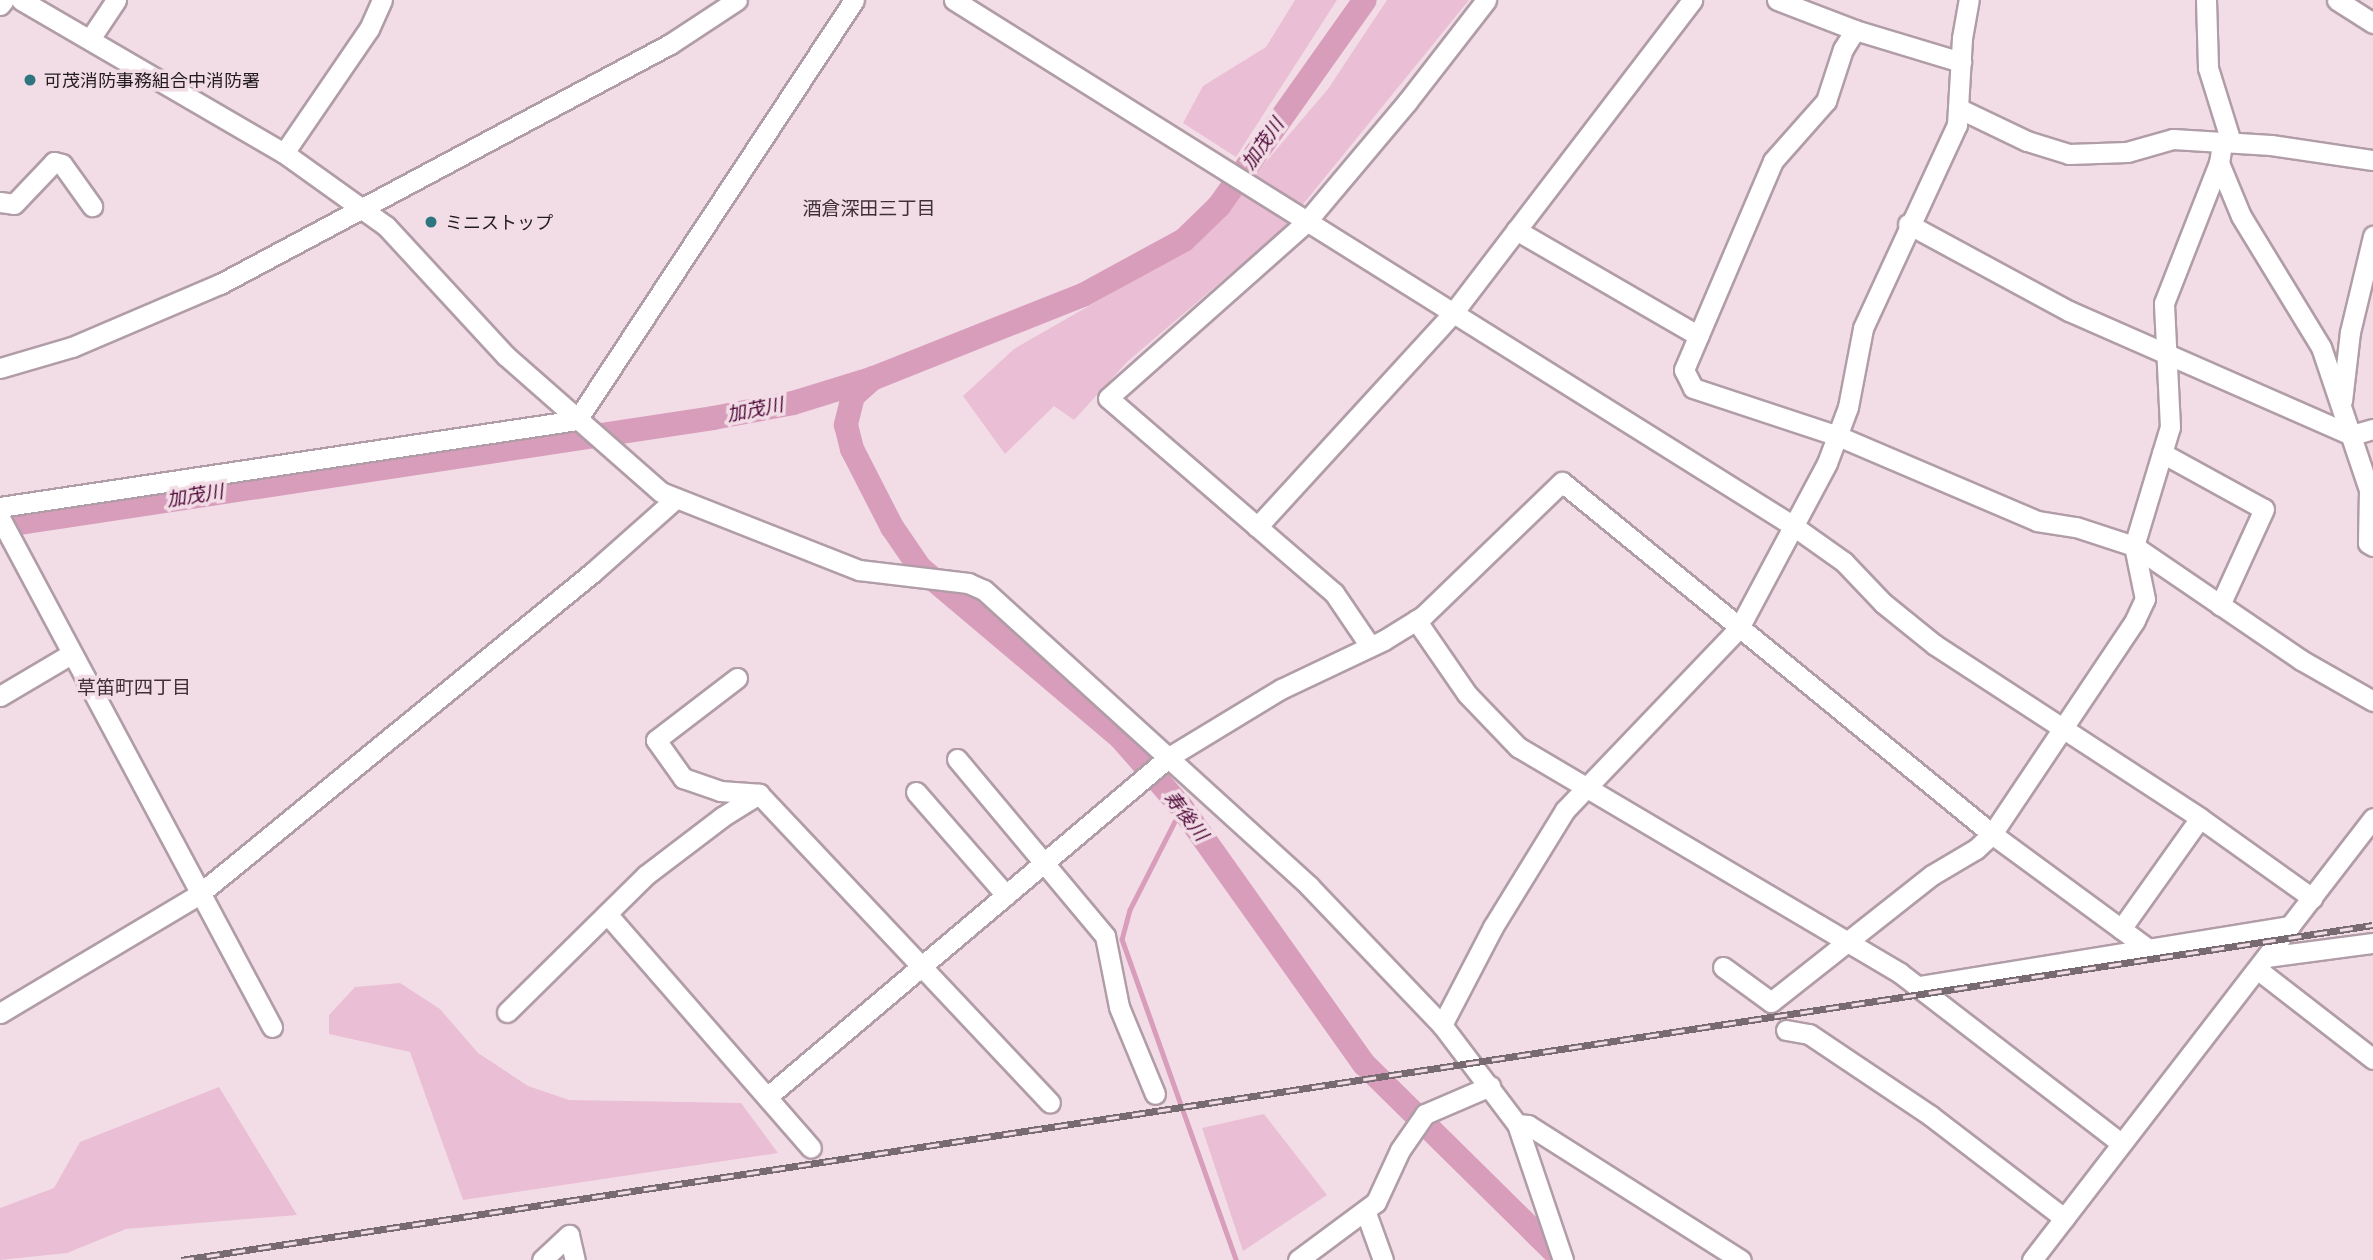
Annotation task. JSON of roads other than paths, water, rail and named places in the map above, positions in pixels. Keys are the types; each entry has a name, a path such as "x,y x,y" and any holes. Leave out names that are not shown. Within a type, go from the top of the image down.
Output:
{"street":[{"path":"0,5 4,0"},
{"path":"21,0 284,153 386,226 506,356 639,474 674,500 859,570 953,580 984,590 1165,760 1309,886 1442,1025 1517,1125 1563,1260"},
{"path":"90,39 116,0"},
{"path":"284,153 369,29 382,0"},
{"path":"0,368 72,347 155,313 362,208 670,44 737,0"},
{"path":"0,507 582,424 854,0"},
{"path":"954,0 1792,525 1844,562 1882,603 1935,645 2200,818 2312,898"},
{"path":"1370,646 1334,593 1108,398 1306,222 1407,102 1486,0"},
{"path":"1257,527 1454,313 1692,0"},
{"path":"1777,0 1855,30 1961,62"},
{"path":"1442,1025 1493,927 1583,787 1739,628 1838,436 1863,328 1908,224 1957,125 1969,0"},
{"path":"1723,967 1771,1002 1846,940 1993,834 2145,599 2134,546 2170,427 2164,350 2164,303 2227,143 2208,68 2206,0"},
{"path":"2337,0 2373,23"},
{"path":"1855,30 1843,49 1826,101 1773,160 1684,370 1693,388 1838,436 2037,521 2076,527 2134,546 2301,660 2373,701"},
{"path":"1958,108 2027,141 2069,154 2127,152 2173,139 2373,160"},
{"path":"0,202 14,205 54,162 62,164 92,206"},
{"path":"2219,163 2241,215 2321,347 2369,490 2368,543 2373,546"},
{"path":"1908,224 2069,311 2164,350 2352,435 2373,429"},
{"path":"1516,230 1699,336"},
{"path":"2341,406 2350,332 2373,236"},
{"path":"2162,453 2264,509 2220,605"},
{"path":"767,1097 1165,760 1280,689 1370,646 1416,620 1562,482 1993,834 2146,947"},
{"path":"0,1013 198,895 573,589 674,500"},
{"path":"0,518 198,895 272,1027"},
{"path":"1416,620 1467,694 1518,747 1846,940 1919,986 2121,1143"},
{"path":"0,696 71,654"},
{"path":"737,678 656,740 683,778 720,791 759,794 1050,1104"},
{"path":"957,759 1046,861 1105,936 1119,1007 1154,1094"},
{"path":"916,792 1006,895"},
{"path":"507,1012 646,875 722,817 759,794"},
{"path":"2121,929 2200,818"},
{"path":"2032,1260 2373,818"},
{"path":"607,914 811,1148"},
{"path":"1919,986 2146,947 2290,926"},
{"path":"2262,963 2373,943"},
{"path":"2262,963 2373,1059"},
{"path":"1786,1030 1808,1034 1931,1116 2064,1218"},
{"path":"1298,1260 1366,1213 1376,1202 1419,1119 1490,1086"},
{"path":"1517,1125 1528,1125 1741,1260"},
{"path":"1366,1213 1383,1260"},
{"path":"542,1260 569,1235 575,1260"}],"waterway":[{"name":"加茂川","path":"0,526 713,418 793,403 874,378 1083,295 1184,240 1219,206 1365,0"},
{"name":"寿後川","path":"873,378 853,396 846,425 852,449 892,527 920,568 1121,738 1182,808 1364,1064 1563,1260"},
{"path":"1182,808 1130,910 1122,939 1236,1260"}],"railway":[{"path":"181,1260 2373,925"}],"place":[{"name":"可茂消防事務組合中消防署","path":"30,80"},
{"name":"ミニストップ","path":"431,222"}],"district":[{"name":"酒倉深田三丁目","path":"869,209"},
{"name":"草笛町四丁目","path":"134,688"}]}
